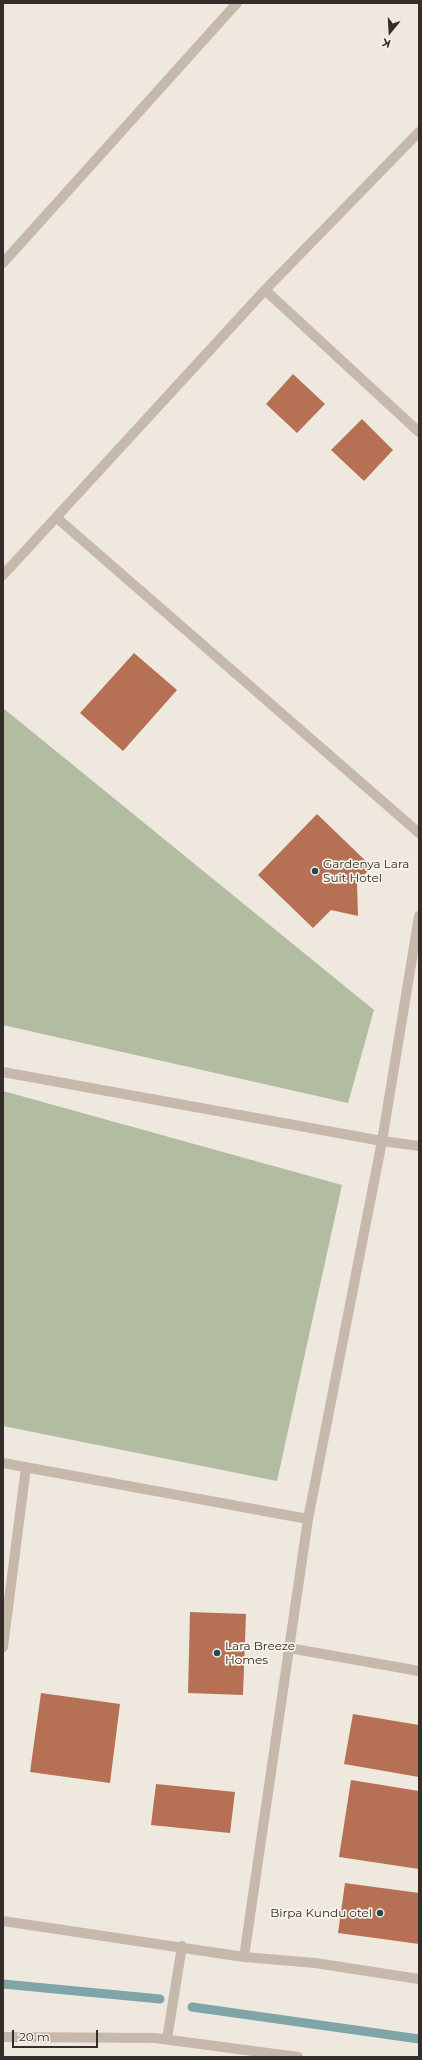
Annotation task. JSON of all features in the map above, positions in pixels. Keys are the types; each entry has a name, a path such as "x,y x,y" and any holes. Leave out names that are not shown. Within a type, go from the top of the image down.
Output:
{"street":[{"path":"3,263 237,3"},
{"path":"3,575 265,290 419,132"},
{"path":"265,290 419,432"},
{"path":"57,518 419,833"},
{"path":"244,1957 308,1519 382,1141 419,916"},
{"path":"3,1072 382,1141 419,1146"},
{"path":"3,1463 308,1519"},
{"path":"3,1647 26,1467"},
{"path":"289,1648 419,1672"},
{"path":"3,1922 182,1946 244,1957 315,1963 419,1979"},
{"path":"167,2039 182,1946"},
{"path":"3,2037 167,2039 298,2057"}],"green space":[{"path":"3,708 374,1010 348,1103 3,1025"},
{"path":"3,1091 342,1185 277,1481 3,1426"}],"building":[{"path":"293,374 325,404 297,433 266,404"},
{"path":"362,419 393,450 364,481 331,450"},
{"path":"134,653 177,690 123,751 80,713"},
{"name":"Gardenya Lara Suit Hotel","path":"317,814 372,867 357,882 358,916 331,910 313,928 258,875"},
{"name":"Lara Breeze Homes","path":"190,1612 246,1614 243,1695 188,1693"},
{"path":"41,1693 120,1704 110,1783 30,1772"},
{"path":"353,1714 419,1725 419,1777 344,1764"},
{"path":"351,1780 419,1791 419,1869 339,1857"},
{"path":"156,1784 235,1792 230,1833 151,1825"},
{"name":"Birpa Kundu otel","path":"345,1883 419,1893 419,1944 338,1933"}],"waterway":[{"path":"3,1984 160,1999"},
{"path":"192,2007 419,2039"}],"place":[{"name":"Gardenya Lara Suit Hotel","path":"315,871"},
{"name":"Lara Breeze Homes","path":"217,1653"},
{"name":"Birpa Kundu otel","path":"380,1913"}]}
